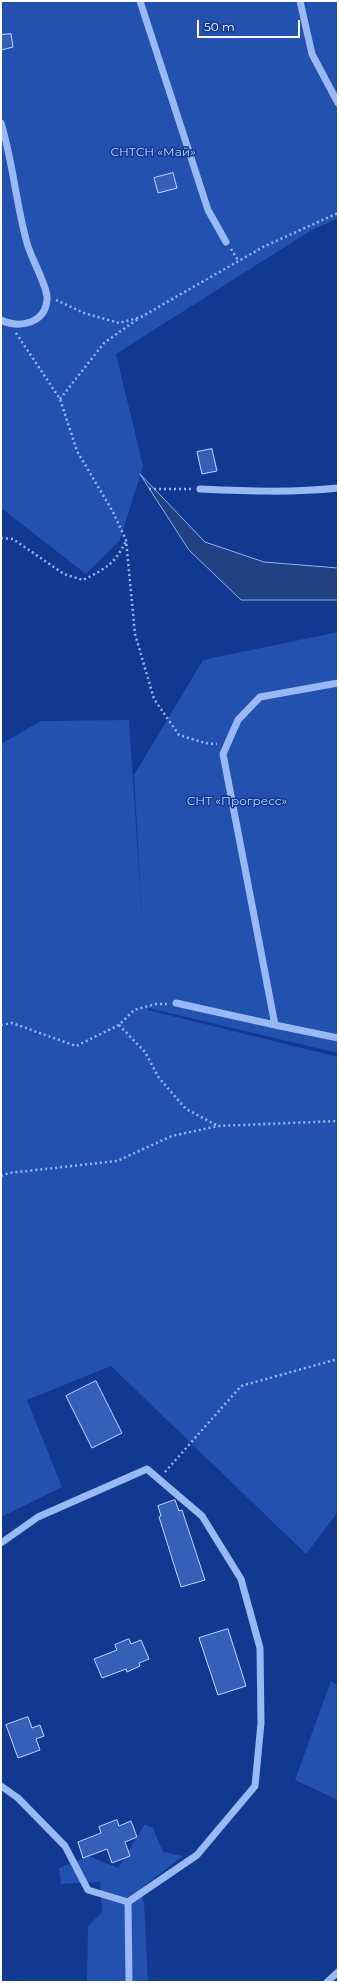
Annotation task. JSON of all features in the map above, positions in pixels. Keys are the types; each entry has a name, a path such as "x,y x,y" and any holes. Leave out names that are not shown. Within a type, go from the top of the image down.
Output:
{"lane":[{"path":"140,1 208,210 226,242"},
{"path":"300,1 312,54 338,102"},
{"path":"1,123 27,243 48,297 46,310 41,316 28,322 11,324 1,320"},
{"path":"200,488 246,491 314,491 338,488"},
{"path":"275,1025 223,754 238,720 260,697 338,683"},
{"path":"176,1004 338,1038"},
{"path":"1,1543 38,1517 147,1469 202,1516 241,1579 260,1648 261,1723 255,1786 197,1855 128,1902"},
{"path":"1,1786 18,1798 65,1846 88,1890 128,1902"},
{"path":"128,1902 129,1982"},
{"path":"327,1982 338,1972"}],"path":[{"path":"60,399 104,343 141,317 263,247 338,213"},
{"path":"48,297 84,313 119,323 141,317"},
{"path":"11,324 60,399 77,451 113,512 126,540 135,634 154,699 179,735 205,743 228,744"},
{"path":"149,489 200,488"},
{"path":"1,538 13,540 64,574 83,580 104,570 118,558 126,540"},
{"path":"1,1024 12,1023 76,1046 119,1025 134,1010 156,1004 176,1004"},
{"path":"119,1025 145,1052 159,1078 186,1109 218,1126"},
{"path":"1,1176 9,1173 117,1161 172,1136 218,1126 338,1120"},
{"path":"159,1479 241,1386 338,1359"}],"green space":[{"name":"СНТСН «Май»","path":"1,1 338,1 338,218 310,231 116,354 143,466 120,540 86,574 1,508"},
{"name":"СНТ «Прогресс»","path":"338,632 338,1053 148,1008 148,1010 338,1057 338,1512 306,1554 111,1366 27,1400 62,1487 1,1517 1,744 41,721 129,720 143,932 134,775 203,660"},
{"path":"331,1681 338,1686 338,1800 295,1780"},
{"path":"145,1824 153,1828 163,1852 183,1856 140,1889 144,1903 148,1982 87,1982 88,1926 102,1912 100,1882 61,1884 59,1868 89,1856 118,1868"}],"shaded area":[{"path":"140,474 205,542 264,562 338,568 338,600 241,600 189,550"}],"building":[{"path":"11,34 13,47 1,50 1,35"},
{"path":"173,173 177,188 158,193 154,178"},
{"path":"212,449 217,471 202,474 197,452"},
{"path":"96,1381 122,1433 92,1448 66,1396"},
{"path":"175,1500 179,1511 182,1510 205,1580 181,1587 159,1517 161,1516 158,1506"},
{"path":"228,1629 246,1686 218,1695 199,1638"},
{"path":"129,1639 131,1644 141,1640 149,1659 139,1663 140,1666 127,1672 126,1669 102,1678 94,1659 117,1650 115,1645"},
{"path":"28,1717 32,1728 40,1725 44,1736 36,1739 40,1750 18,1758 6,1725"},
{"path":"117,1820 119,1826 131,1821 137,1837 125,1842 130,1856 112,1863 107,1849 83,1858 78,1842 101,1833 99,1827"}]}
